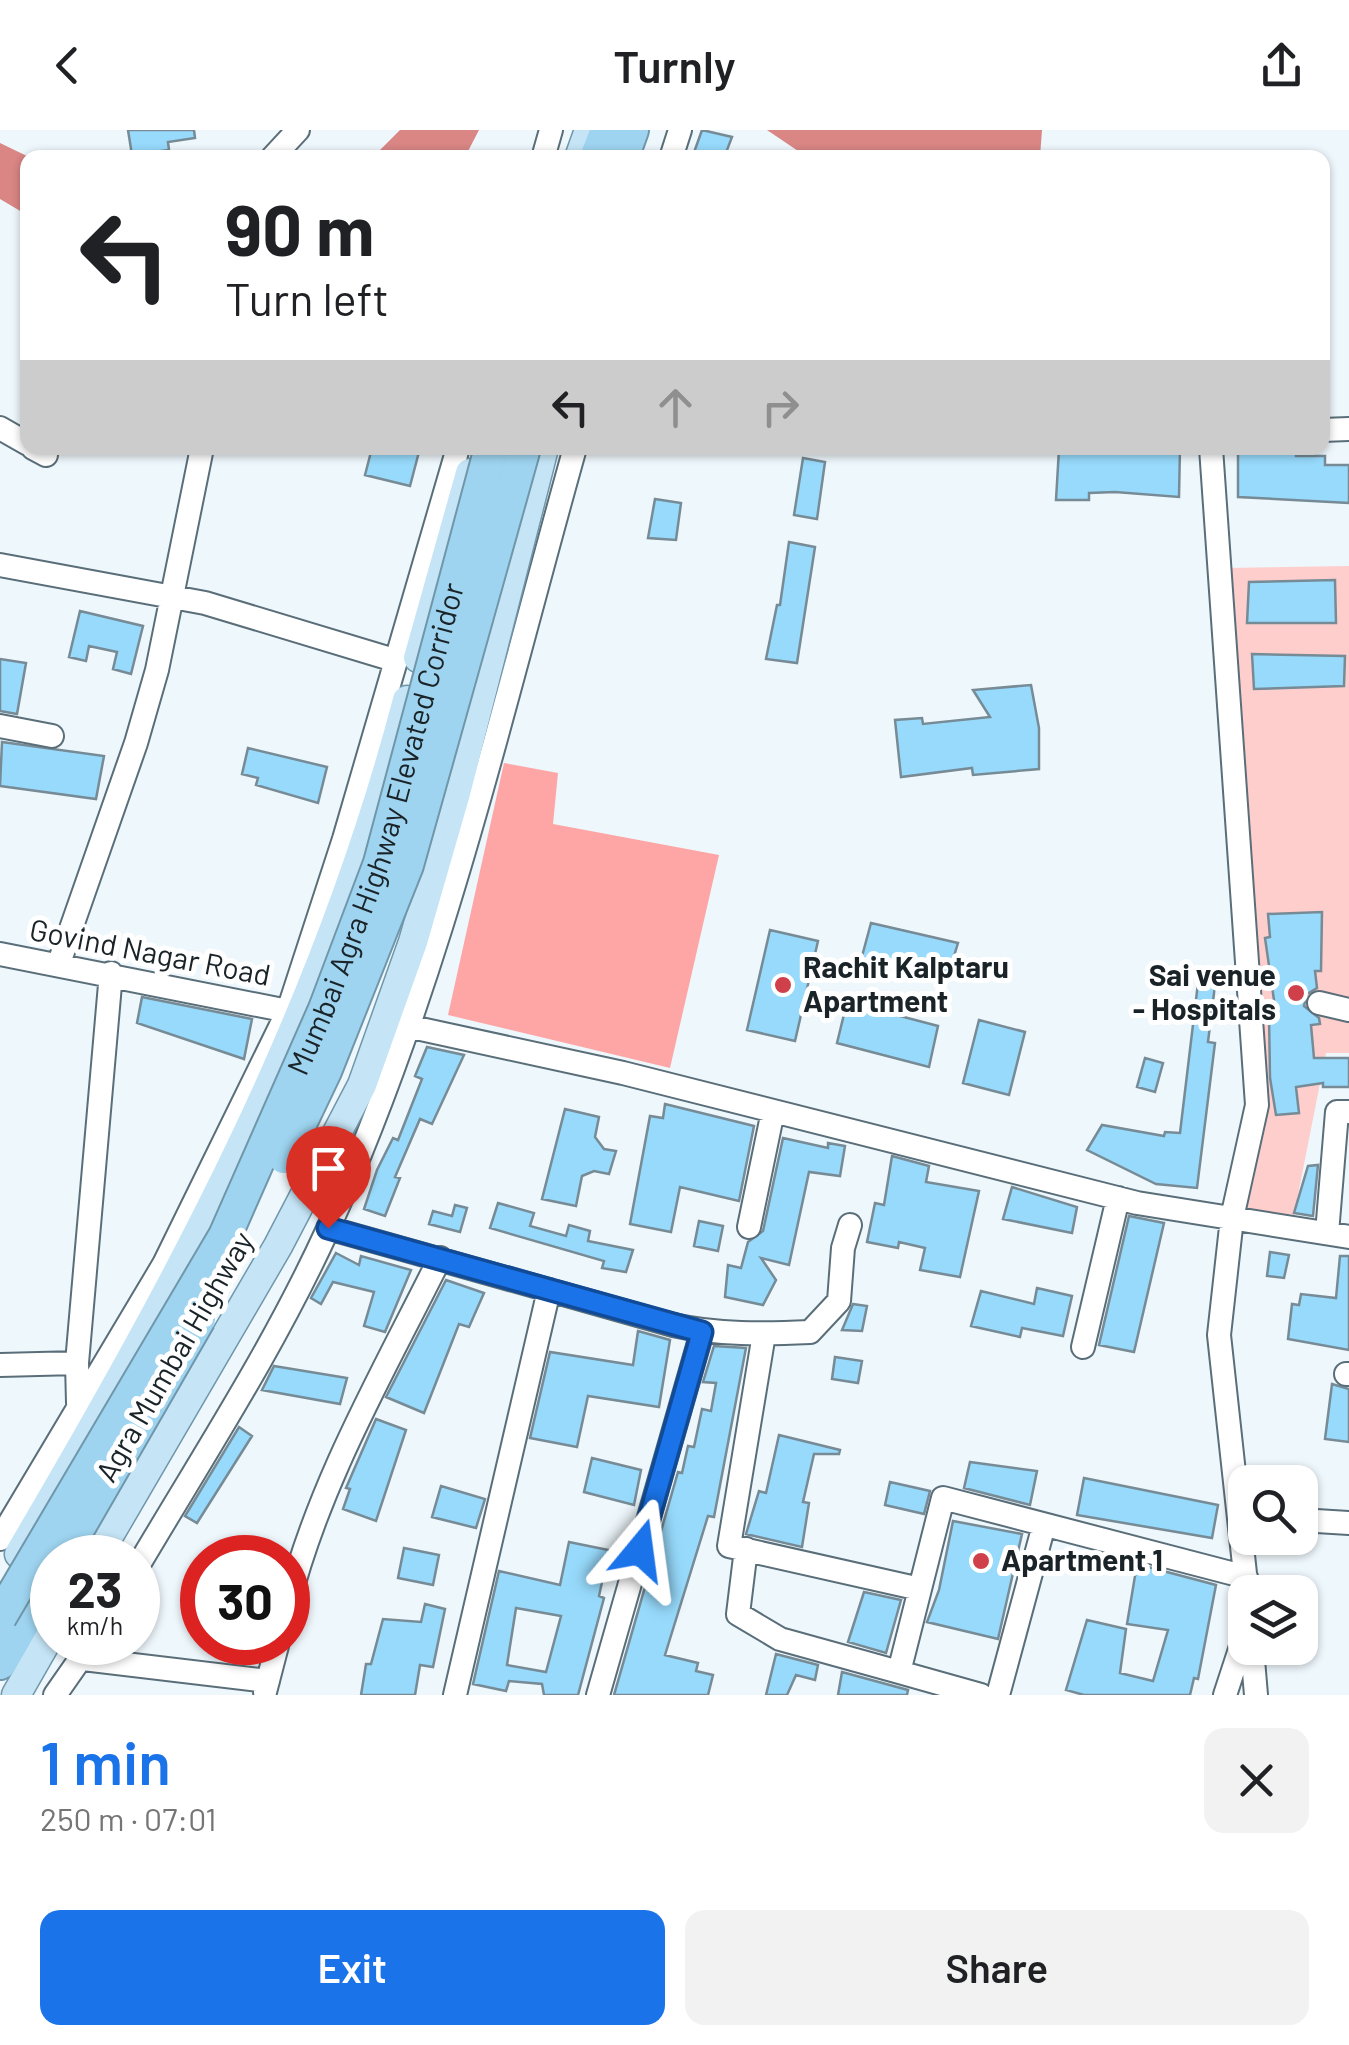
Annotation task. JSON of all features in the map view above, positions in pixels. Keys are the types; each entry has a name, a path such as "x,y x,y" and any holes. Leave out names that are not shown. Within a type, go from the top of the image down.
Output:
{"highway":[{"name":"Mumbai Agra Highway Elevated Corridor","path":"0,1616 125,1398 225,1236 325,1009 380,864 489,455"},
{"name":"Mumbai Agra Highway Elevated Corridor","path":"74,1535 245,1238 370,963 427,806 522,455"},
{"path":"0,1663 30,1611"}],"main road":[{"path":"0,1585 135,1356 225,1187 301,1020 353,880 477,455"},
{"name":"Agra Mumbai Highway","path":"109,1535 332,1148 362,1085 413,942 450,813 542,455"},
{"path":"380,792 450,813"},
{"path":"16,1695 33,1665"}],"street":[{"path":"279,150 298,130"},
{"path":"58,963 136,744 156,670 168,596 200,455"},
{"path":"0,1538 164,1264 288,1011 344,839 456,455"},
{"path":"157,1535 252,1378 328,1228 407,1026 438,945 574,455"},
{"path":"1211,455 1257,1104 1232,1218 1219,1358 1235,1465"},
{"path":"0,565 168,596 394,660"},
{"path":"0,726 52,736"},
{"name":"Govind Nagar Road","path":"0,954 288,1011"},
{"path":"78,1403 111,973"},
{"path":"1319,1004 1349,1010"},
{"path":"407,1026 772,1111 1118,1198 1338,1235 1337,1112 1349,1112"},
{"path":"749,1227 772,1111"},
{"path":"1083,1347 1118,1198"},
{"path":"328,1228 702,1332 764,1334 810,1332 840,1301 843,1248 850,1225"},
{"path":"307,1535 334,1471 440,1258"},
{"path":"456,1695 549,1290"},
{"path":"598,1695 702,1332"},
{"path":"764,1334 728,1546 920,1589"},
{"path":"0,1365 78,1364"},
{"path":"899,1672 943,1498 1228,1579"},
{"path":"1318,1521 1349,1523"},
{"path":"998,1695 1044,1524"},
{"path":"746,1550 738,1614 780,1640 981,1695"},
{"path":"55,1695 77,1665"},
{"path":"158,1665 266,1688"},
{"path":"1225,1695 1235,1665"},
{"path":"1253,1665 1256,1695"}],"shaded area":[{"path":"400,130 479,130 469,150 380,150"},
{"path":"767,130 1042,130 1041,150 797,150"},
{"path":"0,143 20,153 20,211 0,199"},
{"path":"1349,566 1349,1053 1326,1053 1294,1215 1245,1209 1259,1123 1226,568"},
{"path":"504,763 558,773 553,824 719,855 670,1068 448,1015"}],"building":[{"path":"128,130 194,130 195,138 168,142 169,150 131,150"},
{"path":"702,130 732,137 727,150 695,150"},
{"path":"370,455 418,455 410,486 365,475"},
{"path":"1059,455 1180,455 1179,497 1115,492 1089,493 1089,500 1056,500"},
{"path":"1238,455 1325,456 1325,465 1349,465 1349,503 1238,497"},
{"path":"803,458 825,462 817,519 794,515"},
{"path":"655,499 681,503 676,540 648,538"},
{"path":"789,542 815,547 797,663 766,659 780,605"},
{"path":"1335,580 1336,623 1247,623 1249,582"},
{"path":"80,611 143,626 131,674 113,669 117,652 89,646 86,661 69,657"},
{"path":"1252,654 1345,656 1344,686 1254,689"},
{"path":"0,659 26,663 17,714 0,711"},
{"path":"1031,685 1039,728 1039,769 973,775 972,768 901,777 895,720 922,718 923,724 990,717 973,690"},
{"path":"2,742 104,756 96,799 0,786"},
{"path":"248,748 327,767 318,803 256,785 258,778 242,774"},
{"name":"Sai venue - Hospitals","path":"1322,912 1321,971 1315,971 1317,988 1307,994 1304,1006 1319,1018 1320,1024 1311,1025 1314,1058 1349,1058 1349,1087 1323,1087 1323,1083 1296,1087 1299,1113 1276,1115 1270,1078 1269,1015 1276,1014 1265,938 1270,937 1268,914"},
{"name":"Rachit Kalptaru Apartment","path":"871,923 958,943 947,979 861,960"},
{"name":"Rachit Kalptaru Apartment","path":"770,930 818,941 795,1041 747,1030"},
{"path":"1198,983 1215,985 1208,1042 1215,1043 1197,1188 1156,1184 1087,1150 1102,1125 1164,1136 1165,1132 1180,1133"},
{"path":"142,997 252,1019 244,1059 137,1023"},
{"name":"Rachit Kalptaru Apartment","path":"847,1002 938,1026 929,1067 837,1043"},
{"path":"979,1020 1025,1032 1009,1095 963,1083"},
{"path":"427,1047 464,1055 432,1124 420,1119 395,1177 400,1178 385,1216 364,1209 377,1170 393,1138 398,1140 422,1079 415,1076"},
{"path":"1145,1058 1163,1063 1155,1092 1137,1087"},
{"path":"665,1104 754,1126 739,1201 680,1187 671,1232 630,1224 650,1116 663,1118"},
{"path":"565,1109 599,1117 595,1137 604,1149 616,1151 609,1174 594,1171 582,1176 576,1206 542,1199"},
{"path":"783,1138 828,1148 828,1143 845,1146 840,1176 809,1172 789,1265 761,1258 776,1280 763,1305 725,1297 728,1265 741,1268 748,1242 763,1231"},
{"path":"892,1156 929,1166 926,1182 979,1191 960,1277 920,1270 925,1248 899,1242 898,1248 867,1242 875,1203 884,1205"},
{"path":"1318,1165 1313,1216 1294,1213 1308,1166"},
{"path":"1012,1187 1077,1207 1072,1233 1003,1219"},
{"path":"498,1203 534,1213 530,1226 566,1236 569,1225 590,1231 588,1241 633,1250 626,1272 602,1268 604,1261 490,1228"},
{"path":"455,1205 467,1208 460,1232 429,1224 433,1211 452,1216"},
{"path":"1129,1216 1164,1223 1134,1352 1099,1345"},
{"path":"699,1221 723,1226 718,1251 694,1246"},
{"path":"1270,1252 1289,1255 1284,1278 1267,1276"},
{"path":"336,1253 359,1265 361,1256 411,1270 385,1332 364,1326 374,1292 333,1282 321,1304 311,1298"},
{"path":"1340,1256 1349,1256 1349,1350 1288,1339 1292,1304 1299,1305 1301,1294 1336,1298"},
{"path":"446,1280 484,1293 469,1327 459,1324 424,1413 386,1397"},
{"path":"1037,1288 1072,1296 1063,1336 1022,1328 1020,1337 971,1326 981,1291 1034,1304"},
{"path":"853,1304 867,1306 862,1331 842,1330"},
{"path":"638,1331 670,1340 659,1407 588,1396 577,1447 530,1438 550,1352 633,1365"},
{"path":"714,1346 746,1348 714,1517 708,1516 665,1655 698,1663 696,1671 713,1675 708,1695 614,1695 678,1472 682,1473 688,1446 694,1447 702,1409 711,1411 716,1383 703,1382"},
{"path":"835,1357 862,1361 858,1383 832,1379"},
{"path":"274,1366 347,1378 340,1404 262,1390"},
{"path":"1332,1384 1349,1389 1349,1442 1325,1439"},
{"path":"376,1419 406,1430 376,1521 343,1509 350,1489 346,1488"},
{"path":"239,1427 252,1436 197,1523 185,1516"},
{"path":"779,1435 840,1450 839,1454 814,1454 803,1502 809,1503 802,1547 746,1534 759,1491 766,1493"},
{"path":"592,1458 641,1470 634,1505 584,1492"},
{"path":"970,1462 1037,1471 1030,1505 964,1488"},
{"path":"1084,1478 1218,1505 1212,1538 1077,1515"},
{"path":"890,1482 930,1491 924,1514 885,1505"},
{"path":"441,1486 485,1499 476,1528 432,1517"},
{"name":"Apartment 1","path":"953,1521 1022,1534 998,1639 927,1622 939,1590"},
{"path":"569,1542 618,1552 615,1566 606,1564 599,1596 604,1598 578,1695 544,1695 542,1684 509,1681 506,1691 473,1684 499,1571 560,1585","holes":["516,1608 561,1616 546,1672 507,1665"]},
{"path":"404,1548 439,1555 433,1585 398,1578"},
{"path":"1137,1564 1216,1585 1198,1679 1194,1678 1190,1695 1084,1695 1066,1690 1087,1620 1126,1629 1120,1673 1153,1681 1168,1630 1127,1624"},
{"path":"864,1592 901,1600 886,1653 848,1642"},
{"path":"425,1604 445,1609 433,1667 420,1665 415,1695 361,1695 366,1664 371,1664 383,1619 421,1622"},
{"path":"776,1654 818,1665 815,1680 796,1675 787,1695 766,1695"},
{"path":"842,1672 908,1690 907,1695 838,1695"}],"place":[{"name":"Rachit Kalptaru Apartment","path":"783,985"},
{"name":"Sai venue - Hospitals","path":"1296,993"},
{"name":"Apartment 1","path":"981,1561"}],"route":[{"path":"328,1228 702,1332 640,1550"}]}
